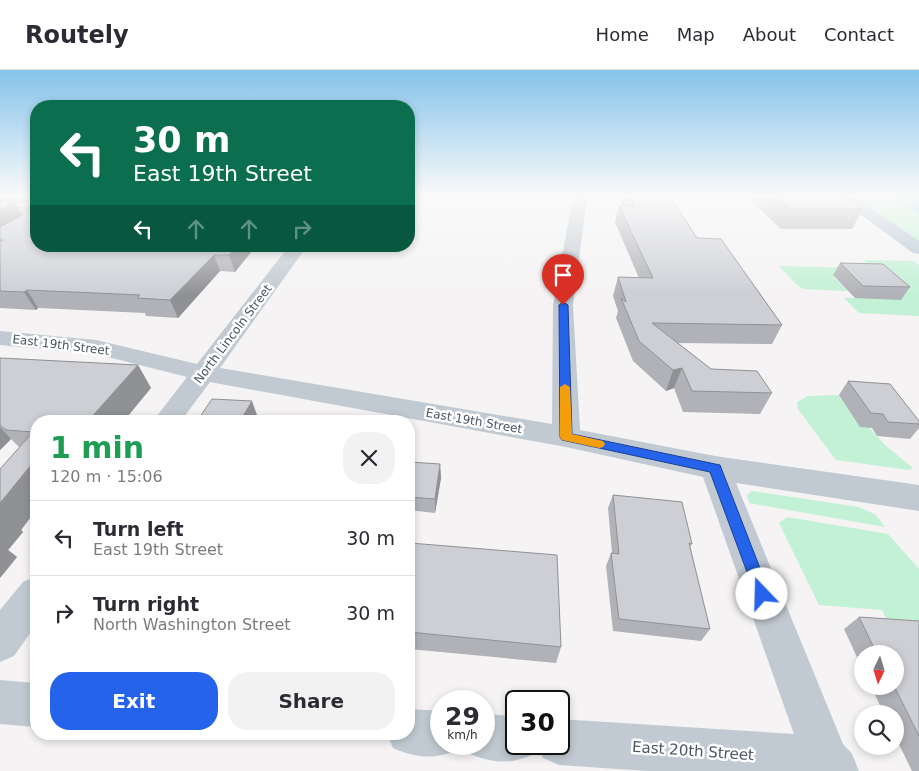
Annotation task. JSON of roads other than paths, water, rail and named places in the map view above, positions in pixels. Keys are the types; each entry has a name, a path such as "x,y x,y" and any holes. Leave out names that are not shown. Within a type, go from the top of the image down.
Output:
{"main road":[{"path":"891,230 919,249"}],"street":[{"path":"566,437 563,305 575,230"},
{"name":"North Lincoln Street","path":"172,415 294,252"},
{"name":"East 19th Street","path":"0,338 96,347 203,373 566,437 715,468 919,498"},
{"path":"715,468 831,765"},
{"path":"0,642 30,602"},
{"path":"0,702 30,704"},
{"path":"415,732 430,733"},
{"name":"East 20th Street","path":"570,743 831,765"}]}
